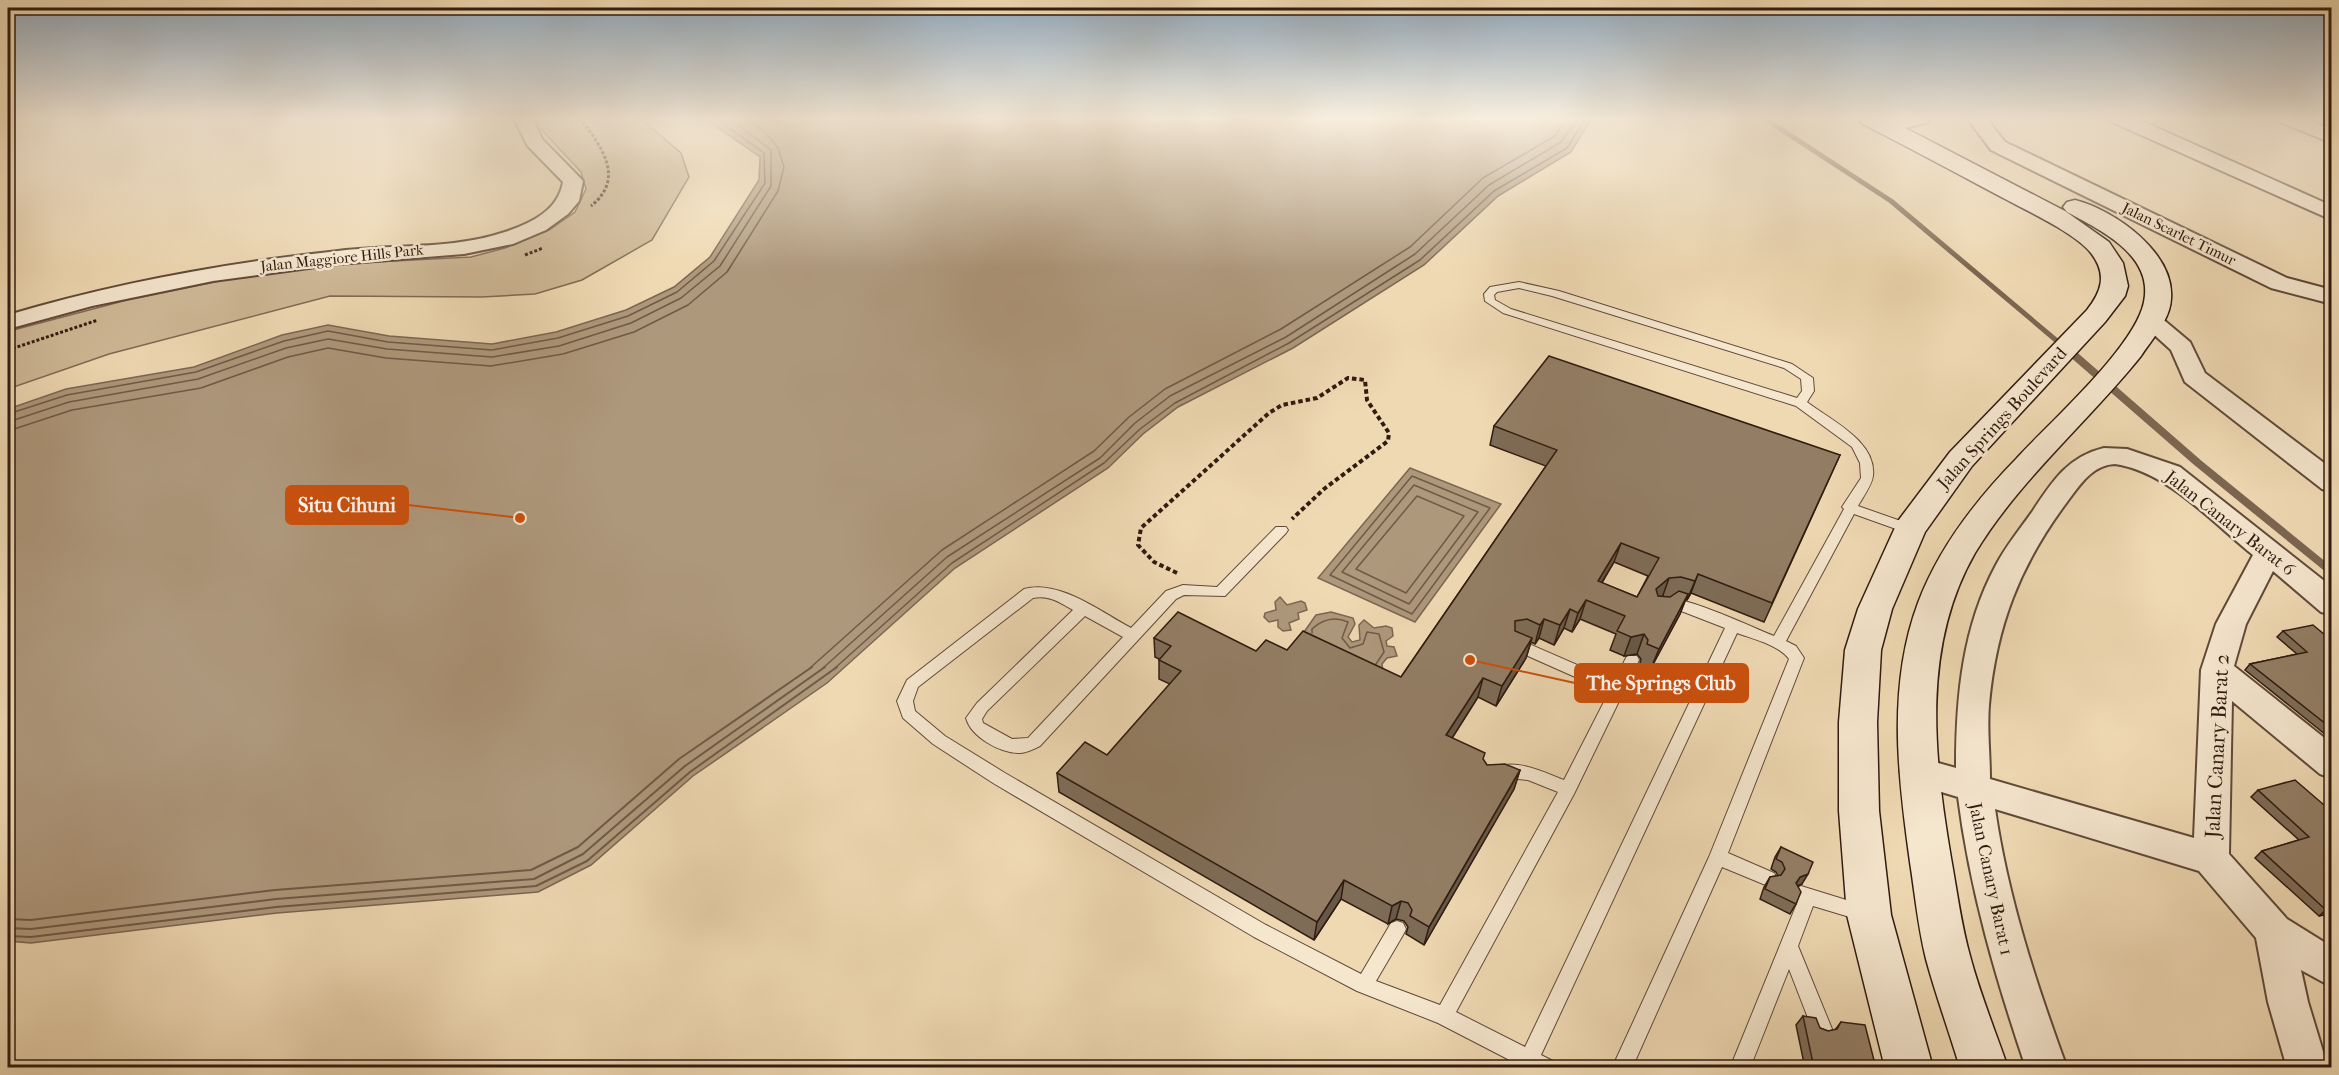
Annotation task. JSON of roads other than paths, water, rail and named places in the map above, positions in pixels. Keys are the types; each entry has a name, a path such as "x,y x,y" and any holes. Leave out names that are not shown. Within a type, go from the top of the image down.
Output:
{"main road":[{"name":"Jalan Springs Boulevard","path":"1908,1068 1869,915 1859,811 1858,722 1863,650 1875,609 1910,529 1961,459 2042,370 2096,316 2112,297 2115,285 2110,263 2100,247 2056,216 1978,168"},
{"name":"Jalan Springs Boulevard","path":"1984,1068 1944,941 1917,771 1918,665 1929,624 1949,570 1986,510 2083,405 2146,328 2158,303 2158,280 2152,262 2122,234 2061,198 1999,168"}],"street":[{"name":"Jalan Maggiore Hills Park","path":"8,322 138,290 266,265 366,253 468,247 505,239 545,221 569,201 573,181 560,168"},
{"name":"Jalan Scarlet Timur","path":"2043,168 2279,283 2331,297"},
{"path":"2230,168 2331,214"},
{"path":"2146,328 2182,346 2194,376 2331,483"},
{"name":"Jalan Canary Barat 1","path":"2047,1068 2012,973 1978,835 1972,787 1975,682 1986,630 2002,580 2028,531 2086,463 2101,456 2120,457"},
{"name":"Jalan Canary Barat 6","path":"2120,457 2142,460 2170,473 2331,604"},
{"name":"Jalan Canary Barat 2","path":"2270,553 2240,601 2221,647 2217,670 2211,859 2274,931"},
{"path":"2217,670 2331,764"},
{"path":"1917,771 2211,859"},
{"path":"2274,931 2331,969"},
{"path":"2274,931 2288,1002 2308,1068"}],"lane":[{"path":"1777,643 1849,507 1867,478 1866,464 1857,445 1800,403 1507,311 1490,301 1489,294 1494,289 1519,285 1555,293 1788,366 1807,378 1808,391 1800,403"},
{"path":"1849,507 1910,529"},
{"path":"1083,610 982,707 975,718 976,726 1005,743 1026,747 1034,742 1175,592 1220,592 1281,530"},
{"path":"1133,636 1056,594 1044,591 1029,593 912,684 905,701 908,714 939,740 999,778 1260,931 1364,985 1444,1016 1546,1068"},
{"path":"1622,1068 1718,857 1797,658 1791,650 1777,643 1678,604 1669,602 1658,610"},
{"path":"1530,1058 1734,625"},
{"path":"1517,645 1617,689"},
{"path":"1444,1016 1568,789 1632,660"},
{"path":"1488,777 1509,770 1529,773 1568,789"},
{"path":"1718,857 1768,878"},
{"path":"1740,1068 1788,945 1803,895 1869,915"},
{"path":"1364,985 1397,929"},
{"path":"1788,945 1822,1029"}],"water":[{"path":"760,168 1544,168 1498,196 1424,265 1293,348 1178,407 1143,434 1108,468 955,568 827,683 693,776 591,865 538,892 277,913 31,943 8,941 8,409 66,389 194,367 282,335 328,325 389,336 492,344 556,332 626,310 674,287 710,257 759,180"},
{"path":"1410,468 1501,504 1415,622 1318,578"},
{"path":"1280,597 1287,605 1301,601 1305,603 1307,610 1298,613 1299,619 1289,623 1291,630 1283,631 1278,627 1278,620 1269,622 1264,617 1265,613 1276,610 1275,602"},
{"path":"1331,612 1353,618 1355,624 1348,637 1352,642 1360,640 1359,625 1364,620 1374,628 1386,626 1392,628 1393,636 1386,641 1387,646 1394,647 1397,656 1387,658 1382,664 1383,671 1304,632 1316,615"}],"waterway":[{"path":"1841,168 1891,201 2076,357"},
{"path":"2074,355 2198,463 2332,572"}],"place":[{"name":"Situ Cihuni","path":"520,518"},
{"name":"The Springs Club","path":"1470,660"}]}
